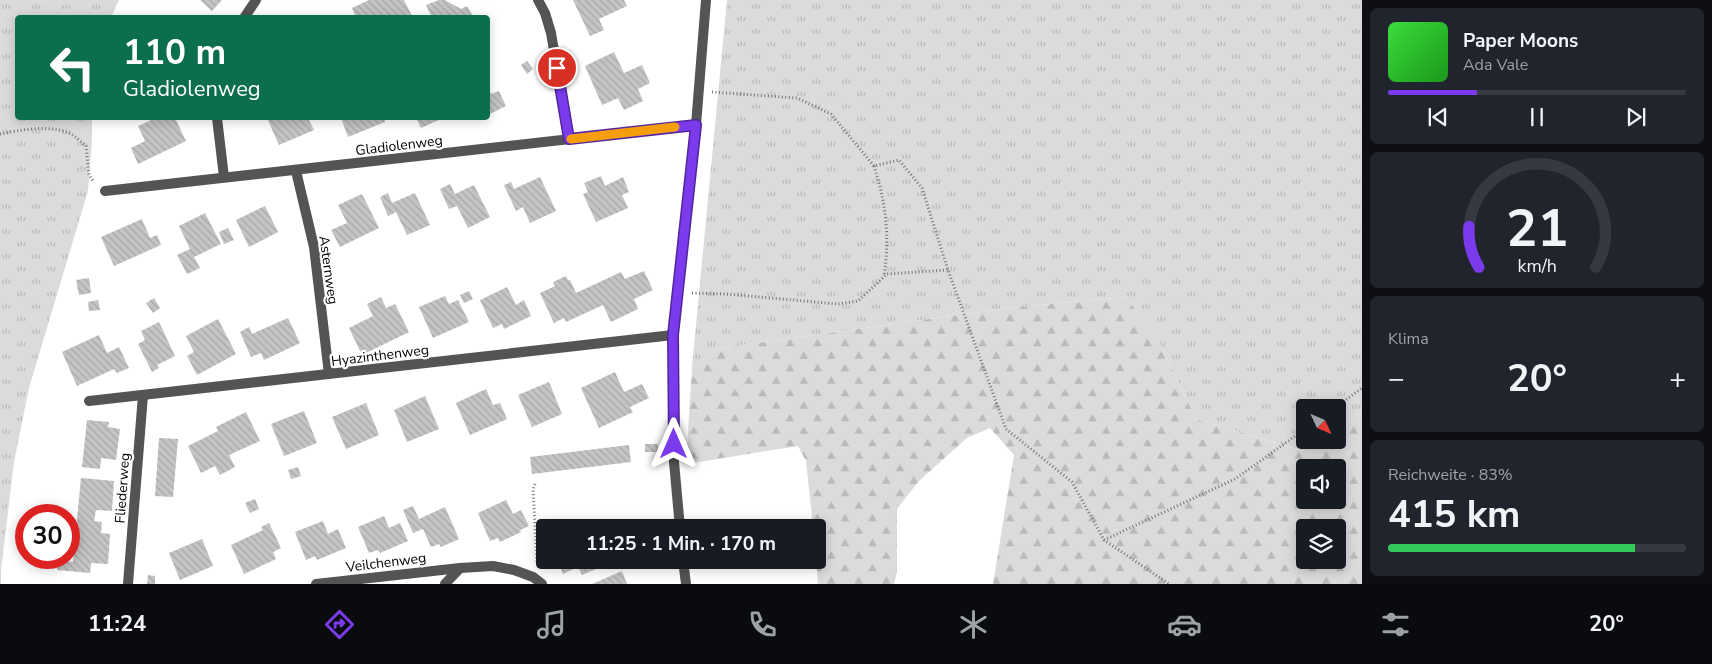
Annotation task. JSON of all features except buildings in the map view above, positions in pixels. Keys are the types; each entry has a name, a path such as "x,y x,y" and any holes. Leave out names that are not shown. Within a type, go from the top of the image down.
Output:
{"street":[{"path":"246,15 256,0"},
{"path":"538,0 545,13 550,33 569,139"},
{"path":"679,519 674,462 673,335 696,125 706,0"},
{"path":"217,120 224,177"},
{"name":"Gladiolenweg","path":"104,191 696,125"},
{"name":"Asternweg","path":"296,170 314,247 329,374"},
{"name":"Hyazinthenweg","path":"90,401 673,335"},
{"name":"Fliederweg","path":"128,584 143,395"},
{"name":"Veilchenweg","path":"316,584 493,566 514,570 533,577 542,584"},
{"path":"445,584 460,568"},
{"path":"684,569 686,584"}],"path":[{"path":"698,92 797,98 831,114 874,166 882,189 888,245 884,277"},
{"path":"0,134 50,128 73,135 86,146 89,175 97,187 104,191"},
{"path":"874,166 899,160 922,188 948,270 1006,429 1072,482 1104,540 1169,584"},
{"path":"678,292 726,294 838,304 858,301 887,274 948,270"},
{"path":"1346,400 1362,388"},
{"path":"1104,540 1235,479 1296,435"},
{"path":"536,484 533,489 536,547"}],"green space":[{"path":"0,0 119,0 112,15 15,15 15,120 92,120 92,139 88,191 29,388 14,462 0,584"},
{"path":"727,0 1362,0 1362,412 1346,422 1346,399 1296,399 1296,449 1196,419 1160,344 1126,297 1009,308 720,348 692,367"},
{"path":"1126,297 1160,344 1196,419 1299,450 1346,449 1346,422 1362,412 1362,584 993,584 1014,455 990,428 967,438 919,481 897,509 897,572 894,584 818,584 817,569 826,569 826,519 812,519 806,461 798,446 686,464 692,367 720,348 1009,308"}],"slow traffic":[{"path":"571,139 675,127"}],"route":[{"path":"557,68 569,139 696,125 673,335 674,444"}]}
